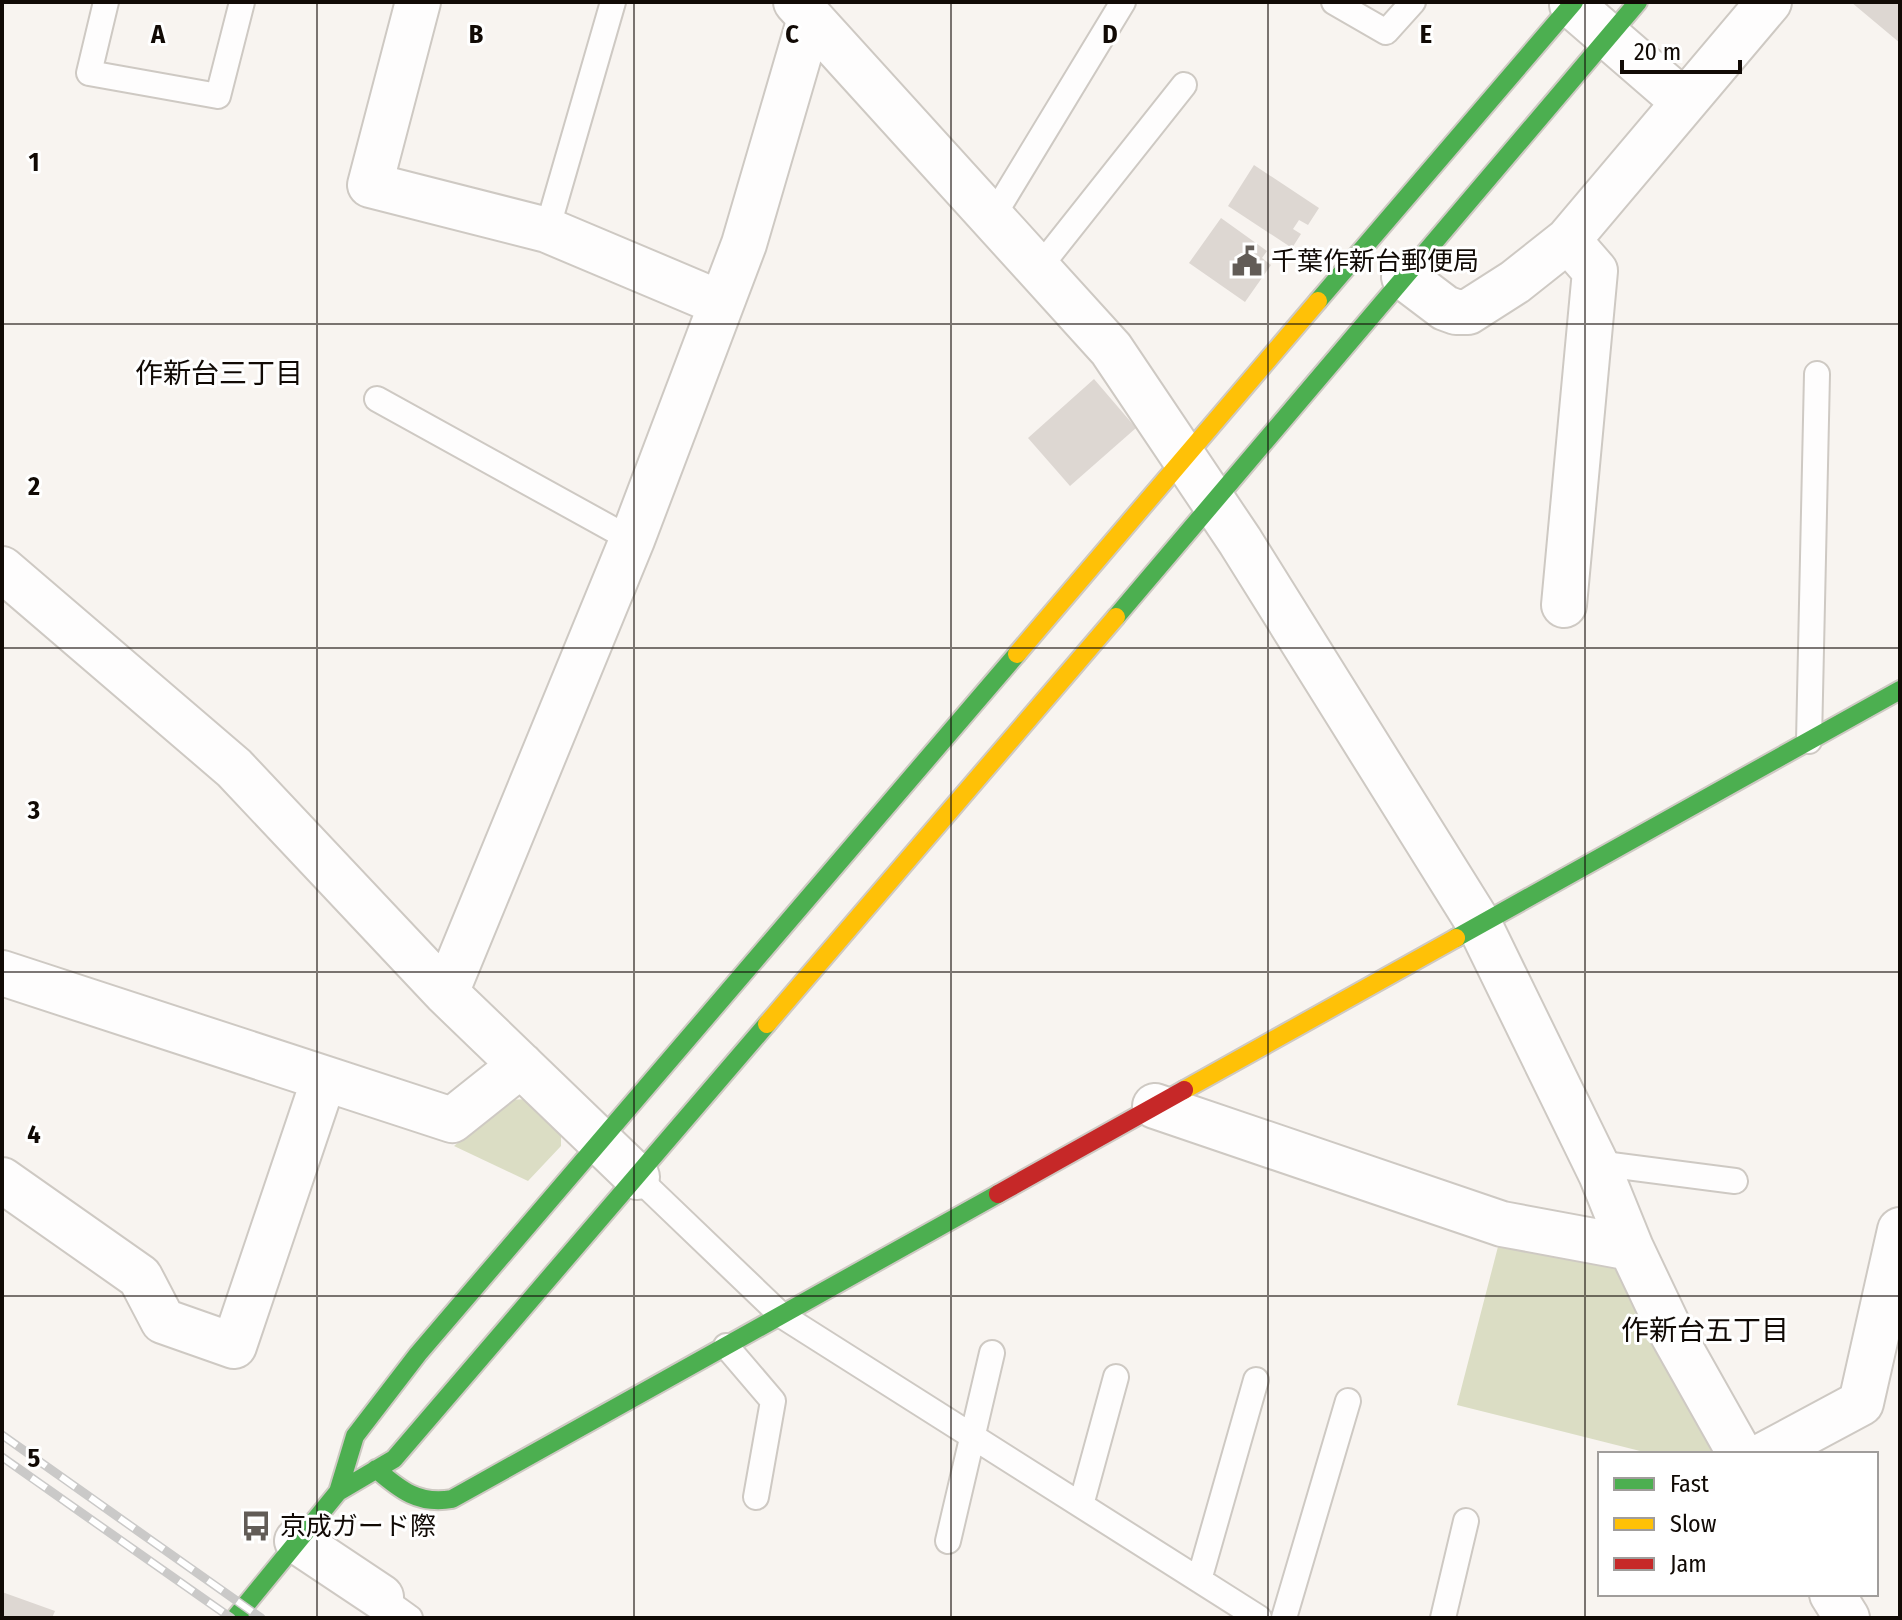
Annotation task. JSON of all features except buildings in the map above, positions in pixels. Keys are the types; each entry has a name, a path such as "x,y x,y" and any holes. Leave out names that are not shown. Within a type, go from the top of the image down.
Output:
{"street":[{"path":"418,2 370,185 547,230 720,303"},
{"path":"235,1618 338,1492 394,1459 1638,2"},
{"path":"1404,277 1445,308 1456,312 1468,312 1515,282 1568,240 1769,2"},
{"path":"338,1492 355,1436 418,1354 1573,4 1684,102"},
{"path":"803,10 1111,349 1214,502 1479,924 1596,1163 1669,1328 1739,1452"},
{"path":"446,993 632,540 744,244 803,10"},
{"path":"1564,605 1595,271 1568,240"},
{"path":"2,569 234,768 446,993 637,1177"},
{"path":"376,1469 408,1497 430,1502 452,1499 1900,690"},
{"path":"2,973 452,1120 521,1065"},
{"path":"2,1180 140,1277 163,1321 234,1346 324,1079"},
{"path":"1155,1106 1502,1224 1631,1248"},
{"path":"1770,1452 1861,1403 1900,1230"},
{"path":"297,1541 395,1608"},
{"path":"1833,1596 1847,1618"}],"lane":[{"path":"106,2 89,73 218,96 242,2"},
{"path":"547,230 613,2"},
{"path":"992,218 1123,2"},
{"path":"1334,2 1386,32 1413,2"},
{"path":"1038,269 1184,85"},
{"path":"1809,741 1817,374"},
{"path":"377,399 632,540"},
{"path":"1596,1163 1735,1181"},
{"path":"637,1177 781,1315 1259,1618"},
{"path":"726,1346 773,1401 756,1497"},
{"path":"948,1541 992,1353"},
{"path":"1081,1505 1116,1377"},
{"path":"1199,1580 1256,1380"},
{"path":"1284,1618 1348,1401"},
{"path":"1443,1618 1466,1521"}],"green space":[{"path":"528,1099 561,1123 561,1146 528,1181 454,1146 509,1100"},
{"path":"1501,1235 1617,1261 1723,1452 1644,1452 1457,1405"}],"railway":[{"path":"2,1435 261,1618"},
{"path":"2,1457 231,1618"}],"traffic: fast":[{"path":"1318,301 1574,2"},
{"path":"1116,617 1638,2"},
{"path":"338,1492 355,1436 418,1354 1017,654"},
{"path":"1456,938 1900,690"},
{"path":"235,1618 338,1492 394,1459 767,1024"},
{"path":"376,1469 420,1498 452,1499 998,1194"}],"traffic: slow":[{"path":"1017,654 1318,301"},
{"path":"767,1024 1116,617"},
{"path":"1184,1090 1456,938"}],"traffic: jam":[{"path":"998,1194 1184,1090"}],"place":[{"name":"千葉作新台郵便局","path":"1247,261"},
{"name":"京成ガード際","path":"256,1526"}],"district":[{"name":"作新台三丁目","path":"219,373"},
{"name":"作新台五丁目","path":"1705,1330"}]}
